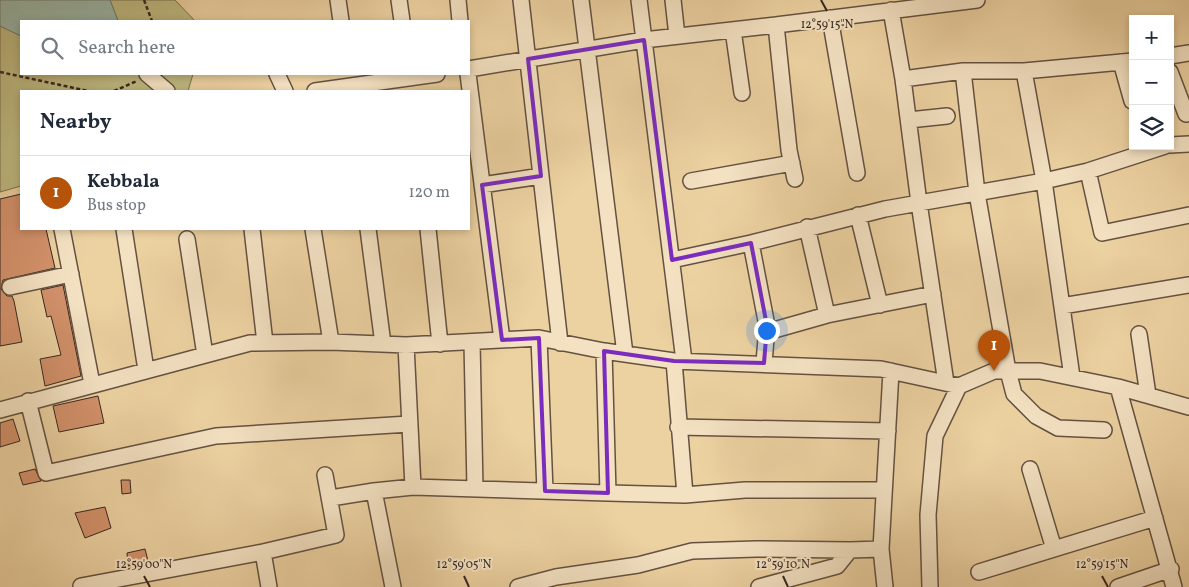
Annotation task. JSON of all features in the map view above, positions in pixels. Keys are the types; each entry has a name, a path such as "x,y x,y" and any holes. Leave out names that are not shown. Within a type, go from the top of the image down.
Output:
{"street":[{"path":"399,0 402,20"},
{"path":"458,0 460,20"},
{"path":"521,0 560,343"},
{"path":"581,0 625,354"},
{"path":"639,0 672,260 679,361 678,427 685,495"},
{"path":"673,0 678,36"},
{"path":"470,69 644,40 977,0"},
{"path":"336,2 341,20"},
{"path":"891,10 903,79 933,294 953,384 936,436 928,515 930,587"},
{"path":"830,18 857,173"},
{"path":"776,25 795,179"},
{"path":"733,30 742,93"},
{"path":"1174,55 1189,53"},
{"path":"903,79 963,71 1024,71 1127,62 1129,78"},
{"path":"963,71 977,193 1008,372 1014,394 1036,416 1058,428 1104,430"},
{"path":"1024,71 1044,181 1072,377"},
{"path":"277,75 285,90"},
{"path":"320,90 349,84 411,81 433,75"},
{"path":"468,75 502,340"},
{"path":"144,76 165,90"},
{"path":"1174,82 1186,114"},
{"path":"908,120 947,116"},
{"path":"1174,145 1189,144"},
{"path":"672,260 750,243 858,215 1044,181 1088,171 1152,150"},
{"path":"691,181 792,163"},
{"path":"1088,171 1102,233 1189,215"},
{"path":"482,185 541,176"},
{"path":"858,215 880,305"},
{"path":"807,227 827,315"},
{"path":"62,230 92,384"},
{"path":"124,230 146,370"},
{"path":"252,230 265,343"},
{"path":"313,230 331,342"},
{"path":"368,230 382,344"},
{"path":"428,230 440,344"},
{"path":"187,239 205,355"},
{"path":"750,243 768,332 764,363"},
{"path":"10,287 71,274"},
{"path":"1062,306 1189,285"},
{"path":"768,332 827,315 933,294"},
{"path":"1139,334 1148,395"},
{"path":"539,338 545,491"},
{"path":"0,410 250,343 331,342 406,345 539,338 604,351 679,361 764,363 891,371 953,384 994,372 1040,371 1118,386 1189,407"},
{"path":"472,342 475,489"},
{"path":"406,345 413,487"},
{"path":"604,351 608,493"},
{"path":"885,587 881,549 891,371"},
{"path":"1118,386 1174,587"},
{"path":"28,401 46,472 216,436 409,424"},
{"path":"678,427 888,431"},
{"path":"1030,469 1054,549"},
{"path":"81,586 264,552 336,534 333,498 325,475"},
{"path":"333,498 413,487 685,495 745,490 884,490"},
{"path":"374,491 393,587"},
{"path":"978,572 1155,518"},
{"path":"518,587 556,578 638,565 692,551 881,549"},
{"path":"759,587 837,566 850,550"},
{"path":"264,552 269,587"},
{"path":"1118,587 1170,569"}],"path":[{"path":"144,0 152,20"},
{"path":"0,72 83,90"},
{"path":"117,90 131,86 144,76"}],"highlighted area":[{"path":"644,40 672,260 751,243 767,326 764,363 674,361 604,351 608,493 545,491 539,338 502,340 482,185 541,176 528,59"}],"shaded area":[{"path":"0,0 110,0 118,20 20,20 20,36 0,26"},
{"path":"110,0 175,0 194,20 118,20"},
{"path":"0,26 20,36 20,75 193,75 188,90 20,90 20,186 0,192"}],"building":[{"path":"20,194 20,230 46,230 55,268 3,280 1,289 7,296 12,296 14,301 22,342 0,346 0,199"},
{"path":"63,285 81,376 45,386 40,359 61,355 51,316 47,317 41,290"},
{"path":"98,396 104,423 59,432 53,406"},
{"path":"13,419 20,441 0,447 0,423"},
{"path":"35,469 41,481 23,485 19,473"},
{"path":"121,480 130,480 131,493 122,494"},
{"path":"105,507 111,528 85,538 75,513"},
{"path":"145,549 148,561 128,566 127,553"}],"place":[{"name":"Kebbala","path":"994,371"}]}
